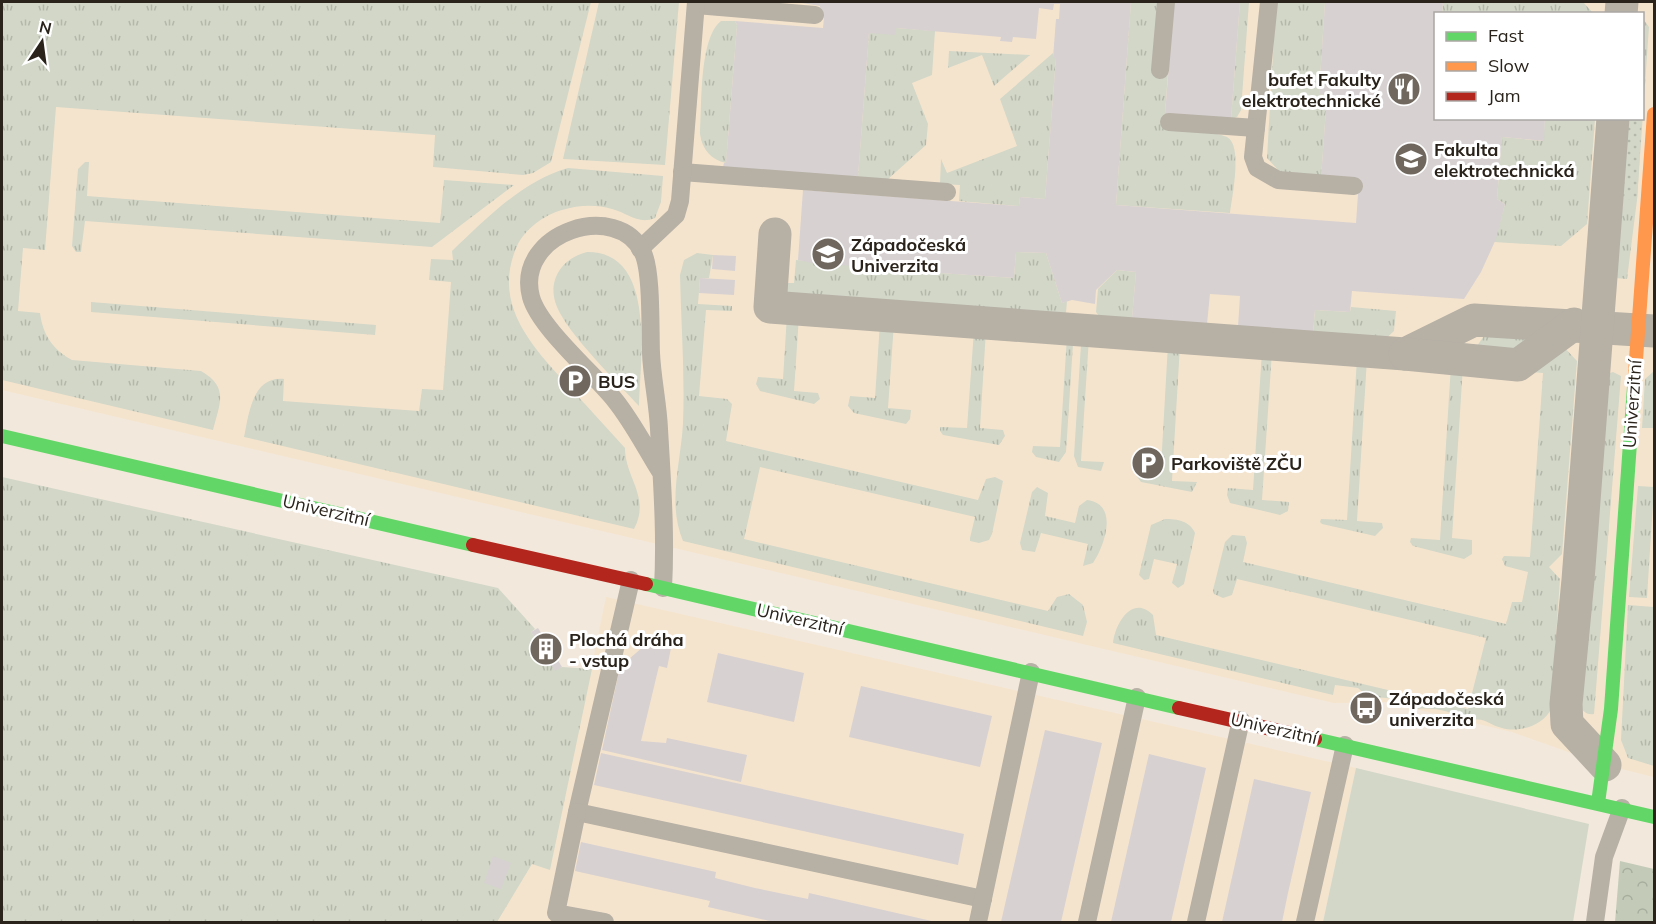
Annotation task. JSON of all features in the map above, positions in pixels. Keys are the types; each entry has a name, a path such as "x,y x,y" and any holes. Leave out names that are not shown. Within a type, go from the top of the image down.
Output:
{"street":[{"name":"Univerzitní","path":"1598,803 1611,709 1646,331 1654,114"},
{"path":"1605,765 1567,724 1566,704 1578,580 1584,325 1613,120"},
{"path":"775,234 770,307 1405,354 1518,365 1584,325"},
{"path":"1405,354 1474,320 1584,325 1646,331"},
{"name":"Univerzitní","path":"2,436 1654,817"}],"lane":[{"path":"1160,70 1166,2"},
{"path":"1269,2 1253,157 1257,168 1278,180 1354,186"},
{"path":"640,249 676,215 682,172 696,3 815,15"},
{"path":"1169,122 1256,128"},
{"path":"682,172 947,192"},
{"path":"660,471 614,399 542,318 531,298 530,282 539,253 555,238 574,229 595,226 630,238 640,249 646,262 660,471 665,546 663,588"},
{"path":"605,922 556,913 631,580"},
{"path":"978,922 1031,672"},
{"path":"1087,922 1137,696"},
{"path":"1196,922 1240,720"},
{"path":"1305,922 1345,744"},
{"path":"1595,922 1604,857 1622,808"},
{"path":"577,812 983,899"}],"shaded area":[{"name":"Západočeská Univerzita","path":"2,2 1654,2 1654,777 1605,765 1512,732 1386,702 1334,703 2,390"},
{"path":"606,597 1356,768 1323,922 496,922 532,864 550,869"}],"green space":[{"path":"2,2 591,2 551,162 533,173 523,175 433,167 435,135 56,107 45,250 23,248 18,311 40,313 46,335 54,347 72,360 201,371 216,383 219,390 220,404 213,430 2,380"},
{"path":"599,2 679,2 665,165 563,159"},
{"path":"1131,2 1157,2 1168,73 1165,114 1167,130 1214,134 1227,137 1232,142 1236,160 1230,213 1116,205"},
{"path":"1240,2 1249,2 1241,110 1237,117 1231,119"},
{"path":"1276,2 1325,2 1319,94 1327,95 1321,178 1280,172 1267,158"},
{"path":"1443,2 1583,2 1592,12 1442,12"},
{"path":"1644,20 1649,27 1644,99"},
{"path":"721,21 735,21 737,25 726,163 708,153 700,134 705,57 714,30"},
{"path":"896,28 935,31 932,75 912,83 928,124 926,145 887,180 858,177 869,33"},
{"path":"949,51 1030,55 994,86 982,55 948,68"},
{"path":"1053,53 1053,58 1056,58 1045,199 1020,197 1019,206 959,201 960,185 940,184 941,159 947,173 1017,146 1000,99"},
{"path":"1545,120 1595,120 1587,224 1561,246 1494,242 1505,204 1497,199 1502,137 1543,141"},
{"path":"1624,120 1643,120 1637,200 1627,279 1615,278"},
{"path":"1624,120 1642,120 1637,200 1618,199"},
{"path":"85,162 89,162 87,196 440,223 444,180 514,185 432,247 85,221 81,252 76,252 72,246 78,169"},
{"path":"568,168 663,176 661,202 655,218 643,220 606,207 593,206 575,207 555,212 542,219 520,240 510,267 509,287 513,306 530,340 555,372 625,448 626,459 639,497 640,507 634,529 244,437 254,398 265,384 273,380 284,379 283,401 419,411 422,389 443,390 451,282 429,280 431,259 453,260 452,251 505,202 535,182"},
{"path":"587,252 609,256 625,269 634,288 640,311 639,406 582,344 557,307 554,288 558,272 570,259"},
{"path":"1016,252 1046,253 1062,303 1067,301 1066,313 778,299 779,283 794,283 796,260 908,270 909,266 939,268 940,273 1014,278"},
{"path":"697,253 713,255 709,278 700,278 698,304 732,306 732,311 706,310 699,396 727,399 732,404 726,441 978,500 986,479 995,477 1003,481 992,534 989,540 979,543 970,541 975,517 760,467 744,539 1048,611 1057,597 1069,594 1083,605 1087,622 1083,636 683,541 678,527 675,498 683,423 680,275 684,260"},
{"path":"1117,270 1136,272 1132,318 1313,332 1315,310 1350,312 1351,307 1396,311 1394,331 1379,345 1105,324 1096,312 1098,289"},
{"path":"91,302 376,325 375,335 91,312"},
{"path":"787,315 799,316 794,391 818,393 820,399 814,404 760,391 756,384 758,377 783,379"},
{"path":"880,322 894,323 888,408 911,410 910,419 906,424 854,413 848,406 850,396 875,398"},
{"path":"974,330 986,330 980,428 1003,430 1005,436 999,445 943,435 940,431 940,427 967,428"},
{"path":"1487,332 1549,336 1516,360 1474,350"},
{"path":"1067,336 1073,344 1066,452 1059,462 1036,457 1032,452 1033,446 1060,447"},
{"path":"1089,338 1081,461 1104,462 1101,471 1078,467 1074,456 1081,344"},
{"path":"1168,344 1180,345 1172,481 1197,482 1192,492 1141,482 1135,474 1137,466 1161,467"},
{"path":"1561,344 1577,361 1562,554 1549,567 1560,579 1551,709 1542,720 1530,727 1508,729 1482,720 1466,721 1443,710 1417,709 1394,699 1369,698 1358,688 1335,685 1333,695 1113,643 1117,628 1126,614 1138,608 1145,609 1153,615 1156,635 1468,709 1486,638 1237,579 1232,595 1223,598 1214,594 1213,590 1225,542 1232,535 1245,536 1247,543 1243,562 1506,624 1512,602 1522,602 1528,572 1505,566 1502,559 1504,556 1530,557 1543,373 1519,371"},
{"path":"1262,351 1272,352 1262,500 1289,502 1288,511 1280,515 1230,503 1227,495 1228,488 1253,490"},
{"path":"1357,358 1367,359 1357,521 1382,523 1383,528 1375,536 1320,522 1321,519 1347,520"},
{"path":"1451,365 1463,366 1452,538 1472,540 1472,554 1464,559 1413,546 1410,542 1411,538 1440,540"},
{"path":"1654,371 1654,428 1642,428 1645,379"},
{"path":"1613,372 1621,376 1594,714 1592,714 1586,713 1580,706 1607,374"},
{"path":"2,477 498,588 535,629 531,632 555,670 562,667 592,669 550,870 532,864 497,922 2,922"},
{"path":"1638,486 1654,487 1647,598 1629,597"},
{"path":"1037,487 1048,493 1045,516 1075,523 1079,506 1087,500 1097,503 1103,509 1106,517 1105,537 1093,563 1083,566 1088,544 1041,533 1035,552 1022,550 1020,543 1032,492"},
{"path":"1165,519 1183,522 1195,533 1184,584 1178,588 1172,583 1177,564 1154,559 1149,579 1144,580 1139,575 1151,525"},
{"path":"1628,605 1654,607 1654,766 1628,758 1621,740"},
{"path":"1356,768 1589,824 1573,922 1323,922"},
{"path":"1620,861 1654,869 1654,922 1615,922"}],"building":[{"name":"Fakulta elektrotechnická","path":"796,2 1131,2 1116,205 1356,223 1359,180 1321,178 1327,95 1319,94 1325,2 1443,2 1442,12 1434,12 1434,120 1545,120 1544,141 1502,137 1497,199 1505,204 1496,239 1481,272 1464,299 1352,291 1350,312 1315,310 1313,332 1238,327 1240,296 1210,294 1207,324 1132,318 1136,272 1117,270 1096,290 1095,304 1072,300 1062,303 1046,253 1016,252 1014,278 939,273 939,268 909,266 908,270 812,263 798,260 803,190 1019,206 1020,197 1045,199 1056,58 1053,58 1056,19 1059,19 1060,4 1054,4 1053,10 1039,8 1036,39 1013,37 1012,42 1000,41 1001,37 896,28 895,35 869,33 858,177 723,167 726,163 737,25 735,21 823,28 824,18 819,17 820,6"},
{"path":"1174,2 1240,2 1231,119 1165,114"},
{"path":"713,255 736,256 735,271 712,269"},
{"path":"700,278 735,280 734,295 699,293"},
{"name":"Plochá dráha - vstup","path":"538,628 562,667 555,671 531,632"},
{"path":"652,639 672,643 667,668 659,666 641,741 666,743 667,738 747,755 741,782 602,750 620,667"},
{"path":"718,653 804,673 794,722 707,702"},
{"path":"861,686 992,716 980,767 849,737"},
{"path":"1045,730 1102,743 1061,922 1001,922"},
{"path":"601,753 964,834 958,865 594,785"},
{"path":"1149,754 1206,768 1171,922 1111,922"},
{"path":"1254,779 1311,792 1282,922 1222,922"},
{"path":"581,842 716,872 715,878 755,888 808,899 809,893 936,922 774,922 708,907 710,901 575,871"},
{"path":"493,856 511,863 501,889 484,883"}],"traffic: fast":[{"path":"1598,803 1611,709 1635,373"},
{"path":"2,436 473,545"},
{"path":"646,584 1179,708"},
{"path":"1315,739 1654,817"}],"traffic: slow":[{"path":"1635,373 1654,114"}],"traffic: jam":[{"path":"473,545 646,584"},
{"path":"1179,708 1315,739"}],"place":[{"name":"bufet Fakulty elektrotechnické","path":"1404,89"},
{"name":"Fakulta elektrotechnická","path":"1411,159"},
{"name":"Západočeská Univerzita","path":"828,254"},
{"name":"BUS","path":"575,381"},
{"name":"Parkoviště ZČU","path":"1148,463"},
{"name":"Plochá dráha - vstup","path":"546,649"},
{"name":"Západočeská univerzita","path":"1366,708"}]}
